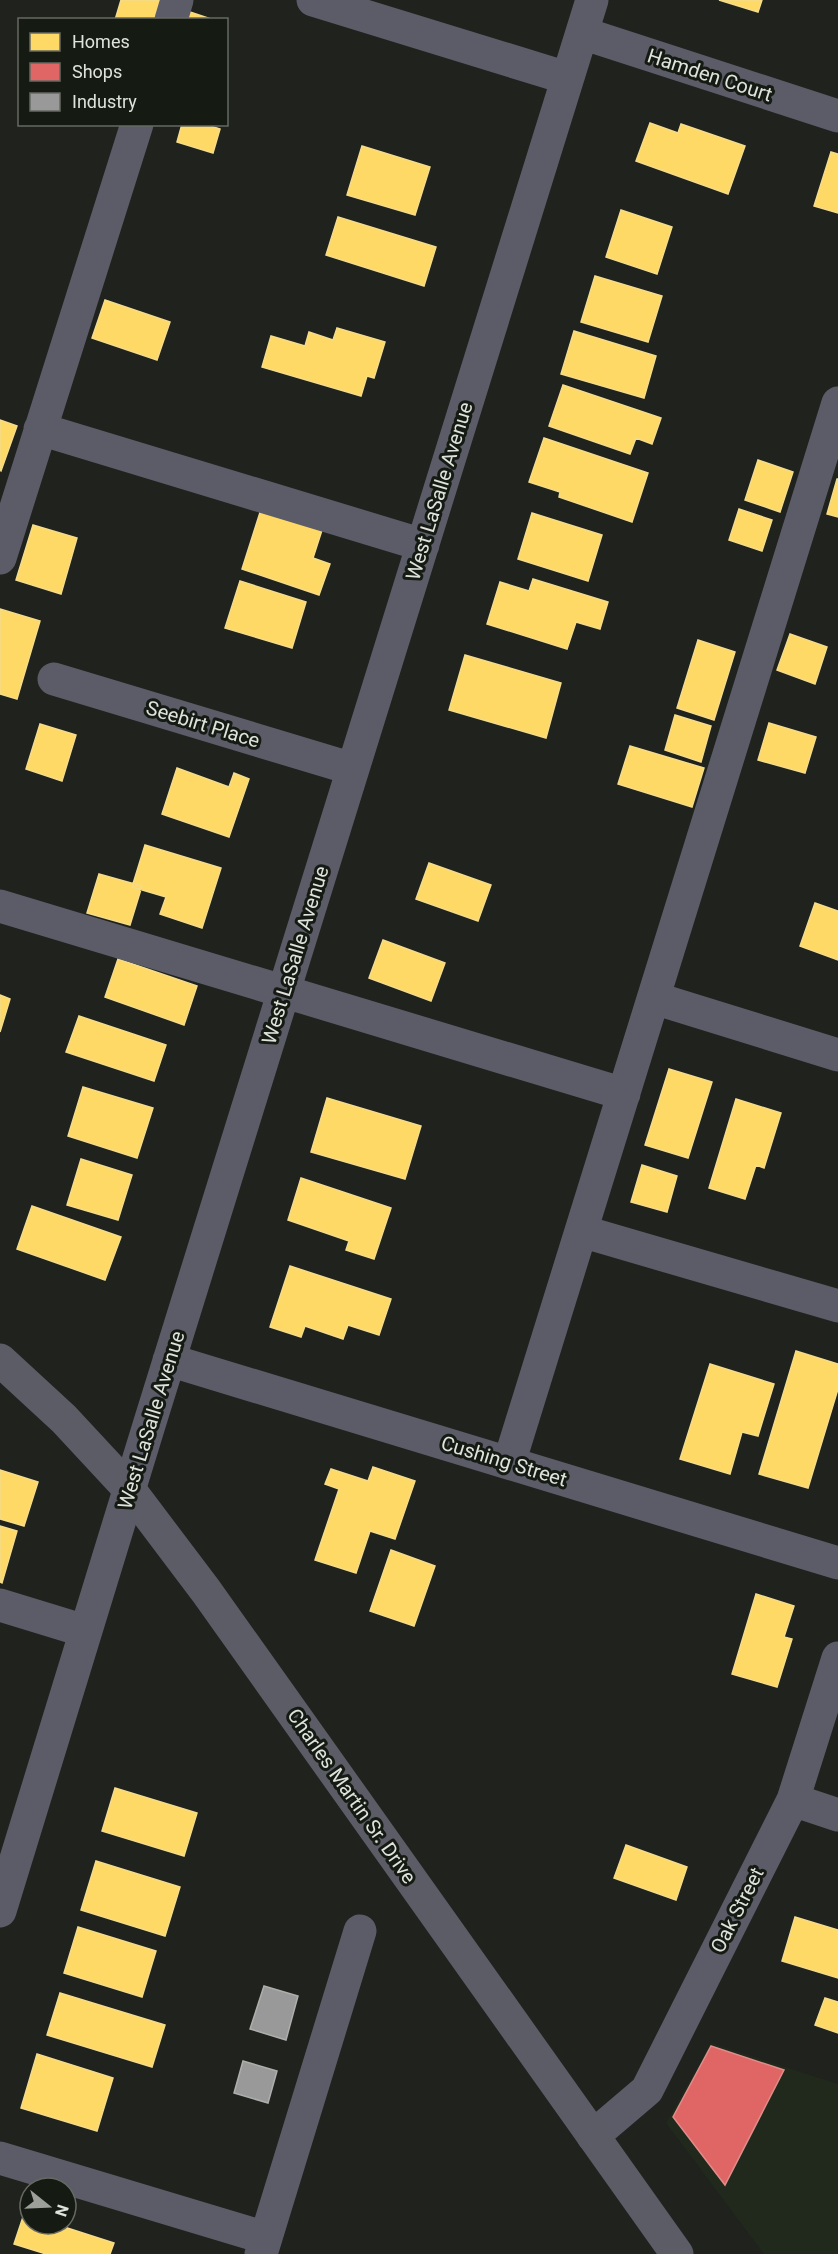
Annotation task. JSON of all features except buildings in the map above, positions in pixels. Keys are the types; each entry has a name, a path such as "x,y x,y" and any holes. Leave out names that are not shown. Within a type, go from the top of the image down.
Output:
{"main road":[{"name":"Charles Martin Sr. Drive","path":"0,1360 64,1419 129,1489 206,1591 677,2254"}],"street":[{"path":"172,18 177,0"},
{"path":"313,0 567,78"},
{"name":"West LaSalle Avenue","path":"0,1911 592,0"},
{"name":"Hamden Court","path":"582,33 838,116"},
{"path":"0,558 136,126"},
{"path":"509,1463 838,403"},
{"path":"40,429 423,545"},
{"name":"Seebirt Place","path":"54,679 353,769"},
{"path":"0,906 624,1094"},
{"path":"654,998 838,1055"},
{"path":"580,1231 838,1306"},
{"name":"Cushing Street","path":"170,1360 838,1563"},
{"path":"0,1605 85,1631"},
{"name":"Oak Street","path":"593,2136 646,2090 793,1800 838,1658"},
{"path":"793,1800 838,1815"},
{"path":"0,2158 263,2246 360,1931"}],"shaded area":[{"path":"711,2043 838,2084 838,2254 764,2254 666,2123"}]}
